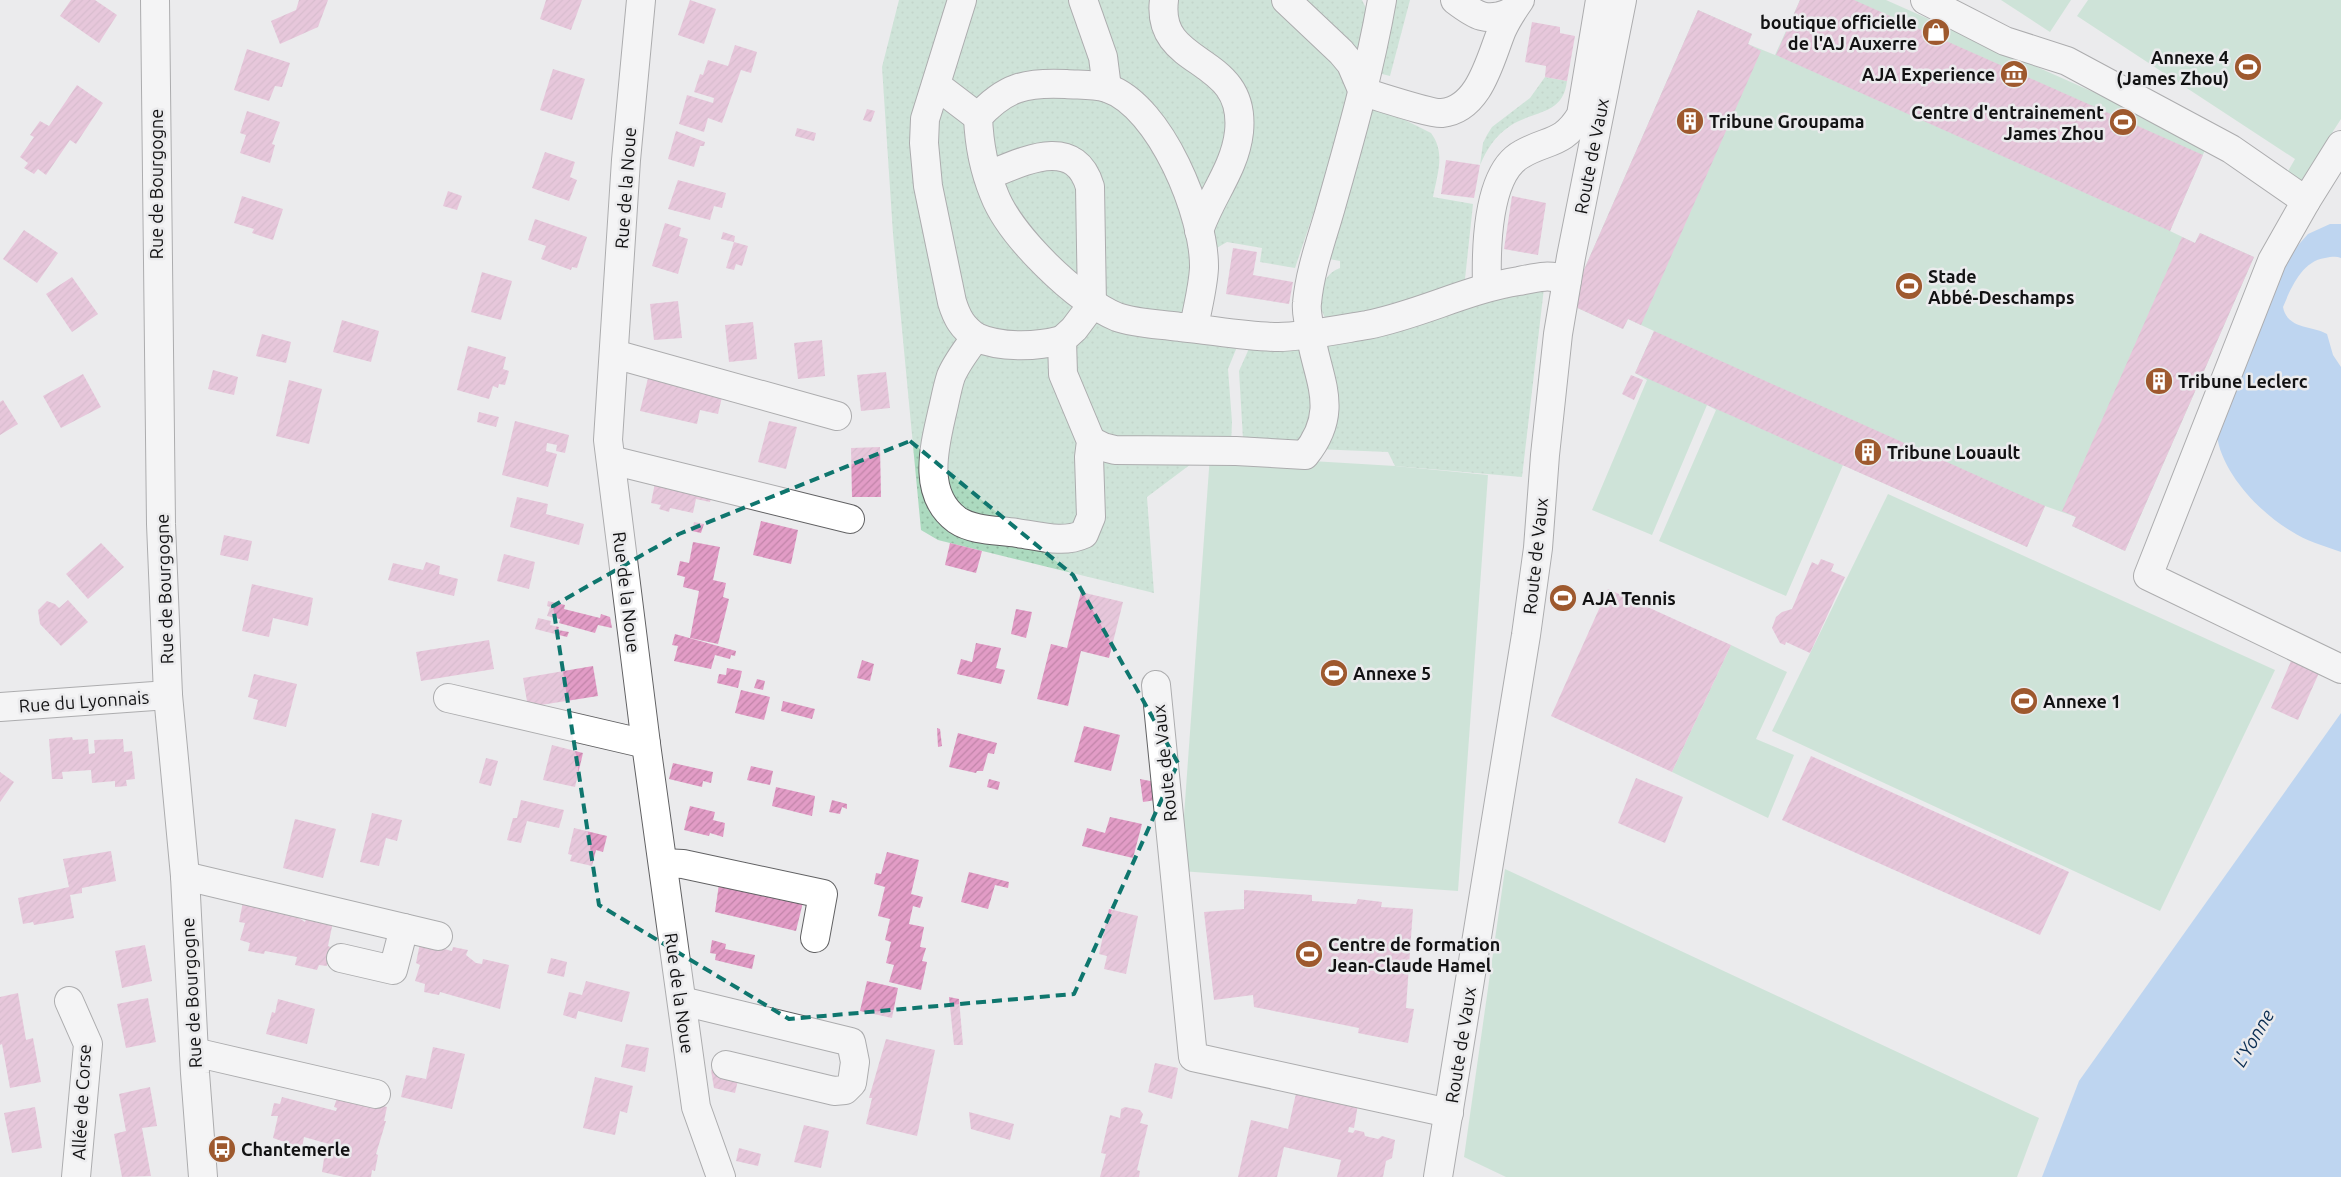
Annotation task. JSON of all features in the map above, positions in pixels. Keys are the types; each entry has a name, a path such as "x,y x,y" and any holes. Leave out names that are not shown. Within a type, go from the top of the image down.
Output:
{"street":[{"name":"Rue de Bourgogne","path":"155,0 161,524 168,695 184,876 203,1177"},
{"name":"Rue de la Noue","path":"641,0 626,160 609,450 646,744 696,1107 721,1177"},
{"path":"962,0 925,119 924,143 928,186 956,316 965,329 976,337 997,344 1047,344 1062,340 1074,330 1092,305 1090,187 1086,174 1080,164 1049,155 1021,162 989,175"},
{"path":"1083,0 1103,57 1107,88"},
{"path":"1164,0 1165,21 1169,33 1178,46 1228,83 1239,107 1239,134 1235,151 1199,231"},
{"path":"1286,0 1341,52 1351,64 1363,92"},
{"path":"1455,0 1480,16 1489,19 1499,18 1516,6"},
{"path":"1487,286 1486,252 1492,209 1502,175 1521,154 1562,138 1574,127 1581,115 1600,0"},
{"name":"Route de Vaux","path":"1438,1177 1526,636 1538,548 1550,402 1567,280 1622,0"},
{"path":"1925,0 2004,41 2067,61 2231,149 2306,202"},
{"path":"1090,441 1115,450 1236,451 1305,455 1321,433 1326,409 1306,305 1310,284 1363,92 1378,4"},
{"path":"1363,92 1440,113 1457,108 1472,96 1485,75 1516,6"},
{"path":"1194,328 1204,269 1203,247 1199,231 1172,157 1163,139 1139,110 1126,99 1107,88 1052,84 1023,86 999,96 978,117 979,140 994,194 1018,232 1057,275 1092,305 1127,320 1194,328 1277,337 1387,320 1487,286 1552,275 1567,280"},
{"path":"936,85 978,117"},
{"path":"2341,145 2272,261 2148,576 2341,668"},
{"path":"976,337 960,358 951,376 934,451 932,464 935,484 942,502 959,521 976,527 1069,540 1084,534 1091,517 1090,441 1063,374 1062,340"},
{"path":"614,354 838,416"},
{"path":"609,450 753,477"},
{"path":"609,450 850,519"},
{"name":"Route de Vaux","path":"1156,686 1193,1057 1448,1113"},
{"name":"Rue du Lyonnais","path":"0,707 168,695"},
{"path":"448,698 646,744"},
{"path":"662,863 683,864 823,894 815,938"},
{"path":"184,876 438,936"},
{"path":"341,958 393,970 404,928"},
{"name":"Allée de Corse","path":"69,1001 88,1044 76,1177"},
{"path":"682,1001 851,1042 855,1062 852,1083 845,1090 834,1090 726,1065"},
{"path":"194,1052 376,1094"}],"highlighted area":[{"path":"910,441 1073,575 1178,763 1074,994 789,1019 599,905 553,606 679,534"}],"green space":[{"path":"899,0 954,0 929,83 960,335 936,506 1069,548 1099,458 1195,461 1147,497 1154,593 938,540 921,530 893,234 882,67"},
{"path":"970,0 1077,0 1097,71 980,101 955,85 950,73"},
{"path":"1089,0 1158,0 1215,78 1234,119 1204,206 1121,84"},
{"path":"1169,0 1277,0 1337,56 1352,99 1295,268 1260,262 1262,248 1227,242 1215,249 1209,230 1244,134 1193,51"},
{"path":"1294,0 1362,0 1366,8 1361,67"},
{"path":"1393,0 1410,0 1390,76 1378,73"},
{"name":"Stade Abbé-Deschamps","path":"1800,0 1886,0 2208,143 2170,231 2195,243 2200,233 2254,257 2125,551 2072,526 2076,517 2045,506 2027,547 1843,465 1786,596 1659,541 1716,410 1707,405 1652,535 1592,510 1647,380 1635,373 1654,331 1628,319 1623,329 1569,304 1698,10 1752,34 1748,44 1775,55"},
{"path":"2001,0 2071,0 2050,32"},
{"name":"Annexe 4 (James Zhou)","path":"2088,0 2341,0 2341,119 2301,181 2287,173 2295,159 2077,16"},
{"path":"1545,77 1567,81 1560,101 1546,111 1519,121 1500,134 1492,143 1480,165 1483,143 1492,127 1530,98"},
{"path":"1105,95 1146,128 1192,233 1189,313 1177,317 1100,300 1093,170 994,166 986,139 995,109 1014,97"},
{"path":"945,104 968,127 1071,301 1072,316 1054,337 999,338 971,324 936,185 939,106"},
{"path":"1379,107 1431,133 1436,141 1439,164 1433,197 1473,204 1465,279 1457,289 1328,322 1321,307 1321,291 1327,277 1340,268 1340,261 1329,259 1372,108"},
{"path":"1024,169 1075,170 1085,287 1041,249 998,180"},
{"path":"1544,288 1522,477 1395,466 1388,452 1315,449 1316,348 1486,295"},
{"path":"1098,321 1239,342 1228,369 1232,422 1231,445 1106,441 1075,387 1069,343 1086,326"},
{"path":"1251,344 1298,345 1321,397 1305,448 1243,439 1239,371"},
{"path":"976,350 1051,353 1083,442 1079,528 977,520 955,508 942,482 958,379"},
{"name":"Annexe 5","path":"1210,455 1395,466 1488,475 1458,891 1180,871"},
{"name":"Annexe 1","path":"1888,494 2275,670 2160,911 1772,731"},
{"path":"1731,645 1787,672 1756,739 1794,755 1768,818 1672,772"},
{"path":"1505,869 2039,1118 2017,1177 1506,1177 1464,1157"}],"water":[{"path":"2330,224 2341,224 2341,258 2325,258 2310,264 2298,276 2283,307 2290,320 2296,324 2327,334 2333,355 2341,367 2341,552 2297,535 2267,514 2234,477 2220,449 2217,435 2262,311 2292,252 2308,234"},
{"name":"L'Yonne","path":"2341,713 2341,1177 2042,1177 2079,1081"}],"building":[{"path":"71,0 95,0 117,15 99,43 60,16"},
{"path":"299,0 328,0 318,27 280,44 271,21 296,10"},
{"path":"546,0 582,0 571,30 540,19"},
{"path":"690,0 716,9 704,44 678,35"},
{"path":"1800,0 1854,0 2203,155 2170,231 1776,55"},
{"name":"Tribune Groupama","path":"1698,10 1752,34 1748,44 1761,51 1641,325 1628,319 1623,329 1569,304"},
{"path":"1532,22 1560,27 1560,33 1575,36 1567,81 1545,77 1546,66 1525,62"},
{"path":"735,45 757,52 751,73 741,70 722,123 708,118 704,132 679,124 687,95 713,103 714,98 694,92 700,74 703,75 708,60 728,66"},
{"path":"247,49 290,63 282,87 275,86 269,101 234,90"},
{"path":"553,69 585,79 572,120 540,110"},
{"path":"77,85 103,103 76,144 70,140 46,175 38,169 34,174 24,168 28,163 20,157 34,137 30,135 40,121 49,126"},
{"path":"867,109 875,111 871,122 863,120"},
{"path":"247,111 280,122 272,144 275,145 270,163 240,153 246,135 240,133"},
{"path":"797,128 816,133 814,141 795,136"},
{"path":"676,131 705,142 704,146 700,146 694,167 668,159"},
{"path":"545,152 575,162 570,177 577,180 569,201 532,188"},
{"path":"1446,160 1480,165 1474,198 1441,194"},
{"path":"678,180 726,193 722,208 714,206 710,220 668,209"},
{"path":"448,191 462,196 457,210 443,206"},
{"path":"242,196 283,209 273,240 252,233 254,229 234,223"},
{"path":"1512,196 1546,203 1538,255 1504,249"},
{"path":"535,219 587,237 577,268 572,267 571,270 541,259 546,246 528,240"},
{"path":"665,223 681,228 679,236 688,239 678,274 652,266"},
{"path":"24,230 58,253 37,283 3,259"},
{"path":"723,232 735,236 734,242 721,239"},
{"name":"Tribune Leclerc","path":"2200,233 2254,257 2125,551 2072,526 2076,517 2062,511 2182,237 2195,243"},
{"path":"734,242 748,246 742,266 736,264 734,270 726,268"},
{"path":"1233,248 1257,252 1253,275 1293,282 1289,304 1226,294"},
{"path":"482,272 512,281 501,320 471,312"},
{"path":"72,277 98,314 72,332 46,294"},
{"path":"678,301 682,338 654,340 650,304"},
{"path":"342,320 379,331 371,362 333,352"},
{"path":"753,322 757,359 729,362 725,325"},
{"name":"Tribune Louault","path":"1654,331 2045,506 2027,547 1635,373"},
{"path":"262,334 291,342 286,363 256,356"},
{"path":"822,340 825,376 798,379 794,343"},
{"path":"468,346 506,357 503,369 509,371 505,385 499,384 498,388 493,386 489,399 457,390"},
{"path":"213,370 238,377 234,395 208,389"},
{"path":"886,372 890,408 861,411 857,375"},
{"path":"83,374 101,407 61,428 43,396"},
{"path":"1631,375 1643,380 1634,400 1622,394"},
{"path":"648,378 722,397 718,414 700,410 697,424 640,411"},
{"path":"289,380 322,389 309,444 276,436"},
{"path":"3,400 18,424 0,435 0,402"},
{"path":"479,412 499,417 496,427 477,422"},
{"path":"515,421 569,435 565,453 556,451 557,445 547,443 546,451 557,454 548,487 502,475"},
{"path":"769,421 797,427 786,469 758,462"},
{"path":"880,447 881,497 852,497 851,448"},
{"path":"656,478 712,496 710,502 696,499 693,513 670,508 669,512 659,509 661,505 651,503"},
{"path":"517,497 548,504 546,514 584,524 579,545 510,527"},
{"path":"761,521 798,530 791,564 753,555"},
{"path":"694,522 704,524 701,533 692,531"},
{"path":"224,535 252,541 248,561 220,555"},
{"path":"693,542 720,547 713,580 726,583 723,597 729,599 718,644 690,638 699,591 683,587 685,577 677,575 680,561 689,563"},
{"path":"101,543 124,567 88,599 66,574"},
{"path":"950,543 982,551 976,573 945,565"},
{"path":"504,554 535,562 529,589 497,581"},
{"path":"1821,559 1834,564 1831,571 1845,577 1810,653 1786,642 1785,645 1780,643 1772,628 1776,617 1782,612 1792,609 1812,562 1818,565"},
{"path":"426,562 440,566 439,574 458,579 454,596 388,580 393,563 423,570"},
{"path":"252,584 313,598 308,626 273,618 269,637 242,631"},
{"path":"1608,589 1731,645 1672,772 1551,716"},
{"path":"1081,592 1123,602 1109,658 1081,651 1068,706 1037,699 1051,644 1067,648"},
{"path":"68,600 88,622 61,646 40,624 38,610 47,601 59,608"},
{"path":"548,601 565,605 564,609 600,618 601,614 610,617 612,628 598,625 595,633 559,623 560,619 547,616 550,607 547,606"},
{"path":"1016,609 1032,612 1026,638 1011,634"},
{"path":"538,618 551,621 550,625 559,627 558,630 569,632 567,637 535,629"},
{"path":"675,634 736,651 735,656 731,655 730,659 715,655 711,669 674,661 678,646 672,645"},
{"path":"489,640 494,669 421,681 416,652"},
{"path":"976,643 1001,648 996,668 1005,670 1001,684 957,674 961,659 972,662"},
{"path":"862,660 874,664 870,681 857,678"},
{"path":"2291,661 2319,673 2298,720 2271,708"},
{"path":"593,666 598,696 528,707 523,678"},
{"path":"727,668 742,671 738,688 717,683 719,674 726,675"},
{"path":"254,674 297,684 286,727 253,719 258,700 248,697"},
{"path":"757,679 765,681 763,690 754,688"},
{"path":"741,690 770,697 764,720 735,713"},
{"path":"783,701 815,709 812,719 781,711"},
{"path":"1084,726 1120,735 1111,771 1074,762"},
{"path":"937,728 940,729 942,746 938,747"},
{"path":"958,733 997,743 994,754 988,753 983,771 977,771 976,773 949,767"},
{"path":"72,737 73,740 88,739 89,754 95,753 94,740 123,739 124,752 132,751 135,779 126,780 127,786 115,787 115,781 92,783 91,770 62,772 63,779 52,779 49,739"},
{"path":"552,745 583,753 575,787 543,780"},
{"path":"1811,756 2069,872 2040,935 1782,820"},
{"path":"486,758 498,761 491,786 479,783"},
{"path":"673,763 713,772 711,783 703,781 702,787 669,779"},
{"path":"751,766 773,771 770,785 747,780"},
{"path":"0,772 14,782 0,802"},
{"path":"1636,778 1683,797 1665,843 1618,823"},
{"path":"989,779 1000,782 998,790 987,787"},
{"path":"1140,779 1155,782 1156,800 1143,802"},
{"path":"776,787 815,796 812,816 772,806"},
{"path":"521,800 564,810 559,828 527,821 521,843 507,840 513,818 517,818"},
{"path":"832,800 847,804 847,809 842,807 840,814 829,812"},
{"path":"690,806 715,812 713,820 725,823 723,837 710,833 709,836 684,830"},
{"path":"372,813 402,820 397,841 386,838 379,866 360,862"},
{"path":"1110,817 1142,824 1133,858 1082,846 1087,828 1105,833"},
{"path":"295,819 336,829 323,878 283,868"},
{"path":"574,828 607,836 603,852 596,850 592,866 570,861 572,855 568,854"},
{"path":"111,851 116,881 82,888 82,893 70,895 74,918 34,925 33,922 23,924 18,898 69,887 63,859"},
{"path":"887,852 919,860 911,894 923,897 920,908 913,906 909,924 924,927 920,947 926,948 922,961 927,962 921,990 889,982 894,965 886,963 891,942 885,940 890,919 878,916 885,887 874,884 876,873 881,874"},
{"path":"969,872 1009,882 1008,888 995,885 988,909 961,902"},
{"path":"720,877 804,898 796,931 715,912"},
{"name":"Centre de formation Jean-Claude Hamel","path":"1244,890 1312,895 1312,901 1356,904 1358,899 1382,902 1381,907 1413,909 1406,1008 1414,1009 1408,1043 1358,1033 1359,1028 1254,1007 1253,995 1214,1000 1204,912 1244,909"},
{"path":"243,902 296,916 305,922 307,916 333,922 328,946 330,947 327,966 319,965 317,970 295,965 297,957 265,951 264,954 248,951 250,943 240,940 245,923 239,922"},
{"path":"1109,909 1138,916 1126,974 1104,969 1107,956 1099,954"},
{"path":"712,940 726,944 725,949 755,955 752,969 715,960 716,954 710,953"},
{"path":"420,943 452,951 453,947 468,950 466,955 476,963 482,964 483,959 509,965 500,1009 440,992 439,995 424,992 425,984 415,981 420,965 416,963"},
{"path":"145,945 152,981 122,988 115,951"},
{"path":"551,958 567,962 564,977 547,973"},
{"path":"586,981 630,992 622,1022 578,1011 576,1019 563,1015 569,992 582,995"},
{"path":"867,981 898,988 892,1018 860,1011"},
{"path":"18,993 26,1040 33,1038 41,1082 10,1088 2,1044 0,1045 0,997"},
{"path":"949,997 959,999 963,1045 954,1045"},
{"path":"148,998 156,1042 126,1048 117,1004"},
{"path":"278,999 315,1009 307,1044 266,1034 272,1012 275,1013"},
{"path":"886,1039 935,1050 917,1136 866,1124 872,1098 869,1098"},
{"path":"626,1044 649,1048 645,1072 621,1067"},
{"path":"433,1047 465,1054 452,1109 401,1097 406,1075 426,1079"},
{"path":"1155,1063 1178,1068 1172,1099 1148,1092"},
{"path":"711,1070 739,1076 735,1093 714,1088"},
{"path":"595,1077 633,1086 627,1113 620,1111 615,1135 583,1128"},
{"path":"150,1087 157,1126 142,1128 151,1176 122,1177 114,1134 126,1131 119,1094"},
{"path":"1297,1089 1358,1104 1354,1128 1349,1127 1348,1132 1353,1133 1355,1130 1364,1132 1365,1136 1378,1139 1382,1136 1395,1140 1392,1158 1386,1161 1383,1177 1337,1177 1341,1160 1284,1147 1277,1177 1238,1177 1251,1120 1288,1129"},
{"path":"338,1095 387,1107 384,1121 386,1121 376,1154 378,1155 375,1171 372,1170 371,1177 344,1177 322,1172 326,1145 329,1144 304,1137 302,1148 273,1138 278,1116 271,1116 274,1103 280,1104 282,1097 336,1111 337,1108 334,1107"},
{"path":"35,1107 42,1148 12,1153 4,1113"},
{"path":"1125,1107 1140,1110 1143,1114 1140,1123 1148,1125 1137,1170 1140,1171 1139,1177 1100,1177 1106,1154 1101,1153 1110,1115 1120,1118 1121,1109"},
{"path":"969,1112 1014,1124 1010,1140 971,1129"},
{"path":"804,1125 829,1131 821,1168 794,1162"},
{"path":"739,1148 761,1154 758,1166 736,1161"}],"place":[{"name":"boutique officielle de l'AJ Auxerre","path":"1936,32"},
{"name":"Annexe 4 (James Zhou)","path":"2248,67"},
{"name":"AJA Experience","path":"2014,74"},
{"name":"Tribune Groupama","path":"1690,121"},
{"name":"Centre d'entrainement James Zhou","path":"2123,122"},
{"name":"Stade Abbé-Deschamps","path":"1909,286"},
{"name":"Tribune Leclerc","path":"2159,381"},
{"name":"Tribune Louault","path":"1868,452"},
{"name":"AJA Tennis","path":"1563,598"},
{"name":"Annexe 5","path":"1334,673"},
{"name":"Annexe 1","path":"2024,701"},
{"name":"Centre de formation Jean-Claude Hamel","path":"1309,954"},
{"name":"Chantemerle","path":"222,1149"}]}
